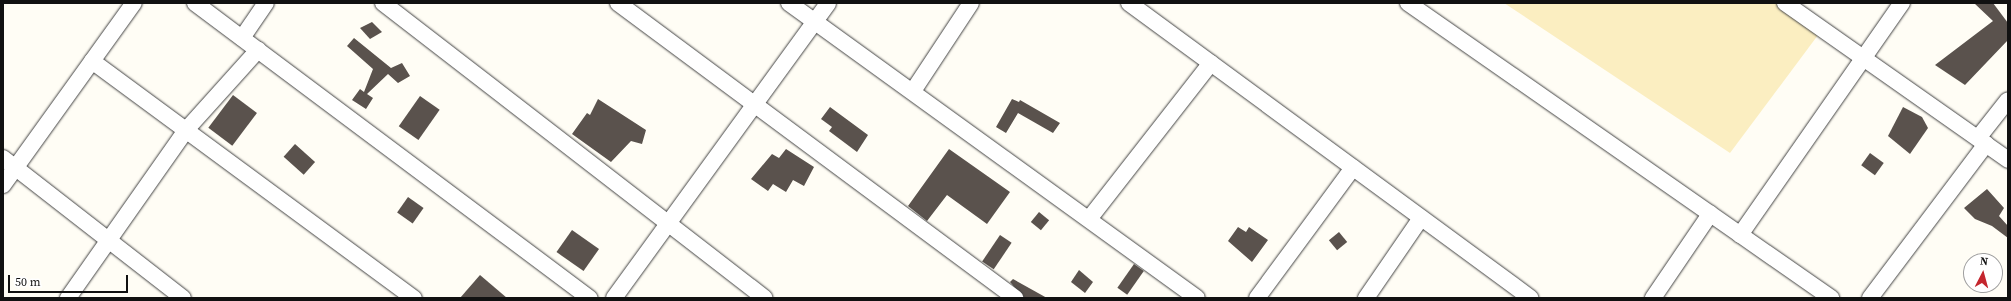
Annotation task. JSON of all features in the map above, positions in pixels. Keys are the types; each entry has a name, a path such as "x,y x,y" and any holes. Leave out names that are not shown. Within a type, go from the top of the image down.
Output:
{"street":[{"path":"3,185 134,3"},
{"path":"195,3 590,298"},
{"path":"242,38 266,3"},
{"path":"383,3 667,226 764,298"},
{"path":"618,3 1015,298"},
{"path":"789,3 815,20 1197,298"},
{"path":"614,298 828,3"},
{"path":"912,91 971,3"},
{"path":"1128,3 1530,298"},
{"path":"1408,3 1831,298"},
{"path":"1785,3 2008,160"},
{"path":"1740,235 1902,3"},
{"path":"68,298 186,130 258,50"},
{"path":"92,61 414,298"},
{"path":"1089,219 1211,63"},
{"path":"1870,298 1982,141 2008,100"},
{"path":"3,158 183,298"},
{"path":"1257,298 1353,168"},
{"path":"1653,298 1710,214"},
{"path":"1366,298 1421,218"}],"sand":[{"path":"1504,3 1781,3 1821,31 1730,153"}],"building":[{"path":"1974,3 1993,3 2008,23 2008,40 1965,85 1935,65 1993,21"},
{"path":"372,22 382,32 370,39 360,28"},
{"path":"354,38 391,68 402,63 410,76 398,83 388,74 367,94 373,98 366,109 352,100 360,89 364,92 373,69 347,46"},
{"path":"233,95 257,113 232,146 208,128"},
{"path":"420,96 440,110 418,140 399,126"},
{"path":"598,99 646,130 642,144 631,141 611,162 572,134 587,113 590,115"},
{"path":"1012,99 1019,102 1020,100 1060,123 1053,133 1018,113 1006,133 996,127"},
{"path":"830,107 868,135 857,152 829,131 832,127 821,119"},
{"path":"1903,107 1922,117 1928,128 1910,154 1888,136"},
{"path":"295,144 315,162 304,175 284,157"},
{"path":"786,149 814,167 804,186 793,180 786,192 773,184 768,191 751,179 772,154 779,158"},
{"path":"949,149 1010,192 987,224 947,195 927,221 908,206"},
{"path":"1870,153 1884,163 1875,175 1861,165"},
{"path":"1987,189 2004,208 1999,216 2008,226 2008,238 1992,226 1975,219 1964,208"},
{"path":"408,197 424,208 413,223 397,213"},
{"path":"1039,212 1049,220 1041,230 1031,222"},
{"path":"1238,227 1246,232 1249,227 1268,240 1252,262 1228,241"},
{"path":"572,230 599,249 584,271 557,252"},
{"path":"1339,232 1347,242 1337,250 1329,240"},
{"path":"1000,235 1012,243 994,269 982,262"},
{"path":"1134,264 1144,271 1127,295 1117,288"},
{"path":"1079,270 1093,282 1085,293 1071,282"},
{"path":"480,275 507,298 460,298"},
{"path":"1013,279 1047,298 1024,298 1010,282"}]}
